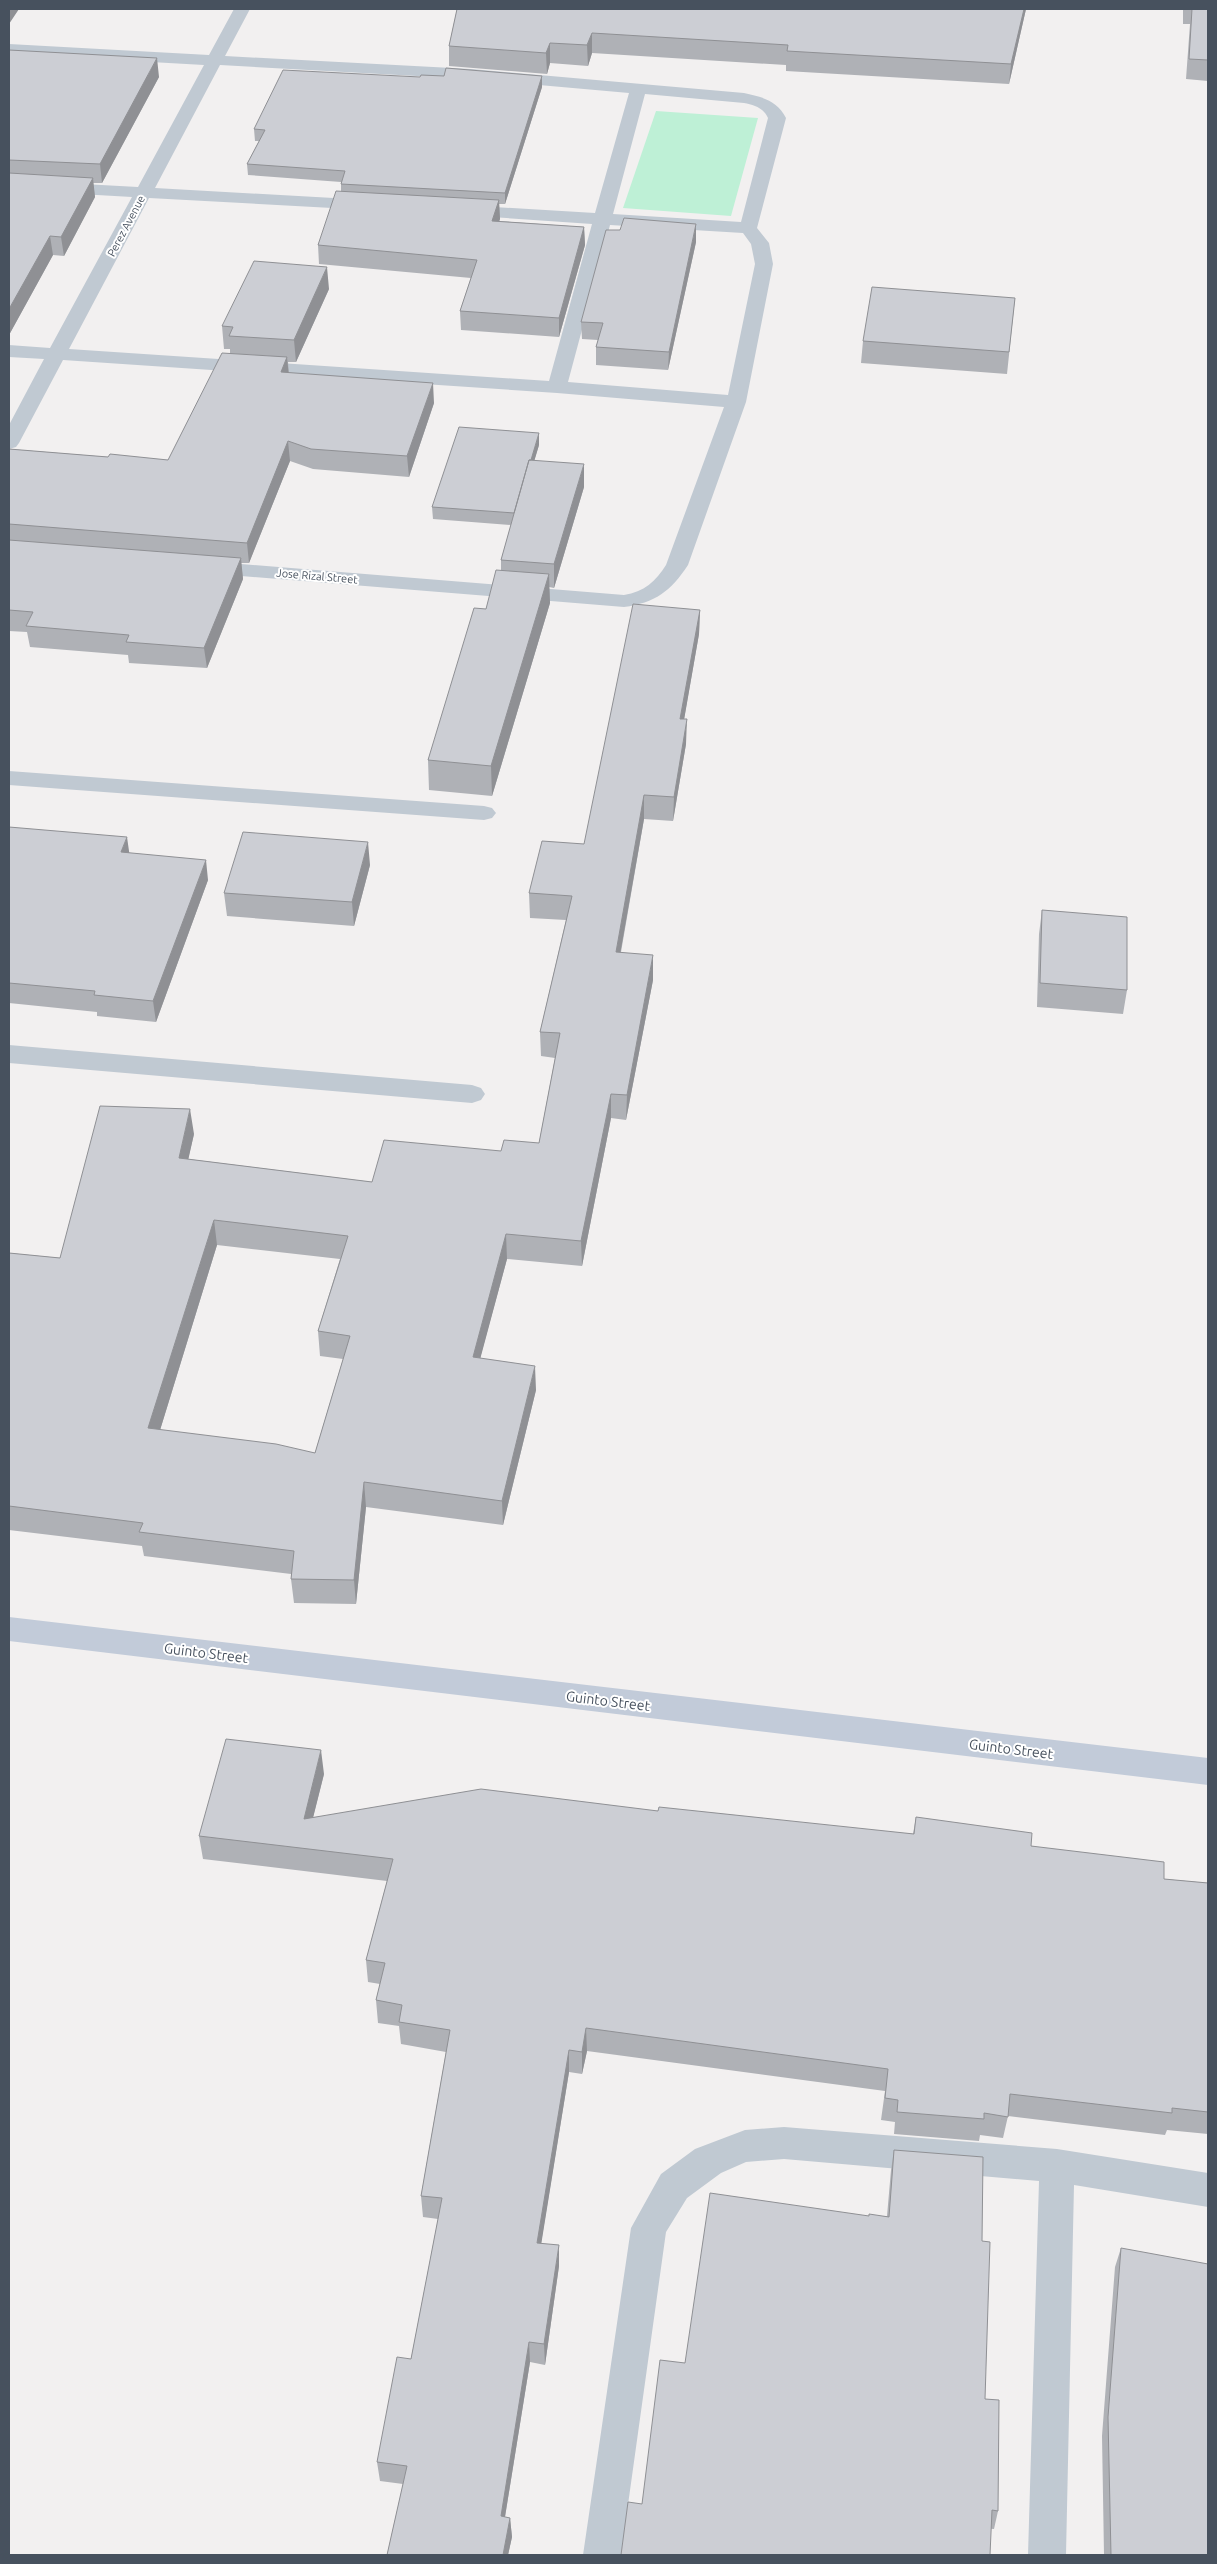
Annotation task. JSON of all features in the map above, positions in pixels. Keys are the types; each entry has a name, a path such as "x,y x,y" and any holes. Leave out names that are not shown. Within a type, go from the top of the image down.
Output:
{"street":[{"name":"Perez Avenue","path":"9,444 242,9"},
{"path":"9,49 471,74 744,98 758,101 774,111 777,118 748,228 602,217 443,209"},
{"path":"557,387 638,89"},
{"path":"9,186 383,206"},
{"name":"Jose Rizal Street","path":"188,566 624,601 640,599 664,586 677,565 736,402 764,264 760,243 748,228"},
{"path":"9,351 557,387 736,402"},
{"path":"9,778 484,813"},
{"path":"9,1054 472,1094"},
{"name":"Guinto Street","path":"9,1629 1208,1772"},
{"path":"602,2555 649,2228 674,2186 715,2158 745,2146 784,2143 1057,2166 1208,2190"},
{"path":"1047,2555 1057,2166"}],"green space":[{"path":"656,111 758,118 731,216 623,208"}],"building":[{"path":"457,9 1024,9 1011,64 787,51 788,45 592,33 587,45 550,43 546,53 449,46"},
{"path":"1192,9 1208,9 1208,60 1189,59"},
{"path":"9,50 157,58 100,164 9,160"},
{"path":"446,68 542,76 505,193 341,184 345,171 247,164 265,130 254,129 283,70 420,77 421,75 444,76"},
{"path":"9,173 93,178 61,237 50,236 9,309"},
{"path":"336,191 499,200 492,221 584,227 559,318 460,311 477,260 318,245"},
{"path":"624,218 696,224 669,352 596,347 603,323 581,322 606,230 620,230"},
{"path":"254,261 327,267 294,340 229,336 233,327 222,326"},
{"path":"872,287 1015,298 1009,352 863,341"},
{"path":"222,353 287,357 281,372 433,383 407,456 311,449 288,441 247,543 9,524 9,449 108,457 110,454 168,460"},
{"path":"459,427 539,433 514,513 432,507"},
{"path":"529,460 584,464 554,564 501,560"},
{"path":"9,540 241,558 204,648 126,642 129,635 26,626 33,612 9,610"},
{"path":"496,570 549,574 491,766 428,760 474,608 486,609"},
{"path":"633,604 700,610 680,719 687,719 674,797 644,795 616,952 653,955 627,1095 611,1094 581,1241 506,1234 473,1357 535,1366 502,1501 364,1482 354,1580 291,1579 294,1551 139,1532 143,1523 9,1506 9,1253 60,1258 100,1106 190,1109 179,1158 372,1182 384,1140 501,1151 504,1140 539,1143 560,1033 540,1032 572,896 529,893 542,841 584,844","holes":["214,1220 348,1236 318,1331 350,1336 315,1453 276,1444 148,1428"]},
{"path":"9,827 127,837 121,852 206,860 153,1001 94,995 95,991 9,983"},
{"path":"243,832 368,842 352,902 224,893"},
{"path":"1042,910 1127,917 1127,990 1040,983"},
{"path":"226,1739 321,1750 304,1819 481,1789 658,1811 659,1807 914,1834 916,1817 1032,1833 1031,1846 1164,1862 1164,1879 1208,1883 1208,2112 1172,2108 1172,2113 1010,2094 1008,2117 984,2113 984,2119 897,2112 898,2100 885,2098 888,2069 586,2028 582,2052 569,2050 537,2243 559,2245 544,2344 529,2342 501,2516 510,2518 503,2555 387,2555 407,2466 377,2462 397,2357 411,2359 442,2198 421,2196 450,2030 399,2022 402,2005 376,2000 385,1963 366,1960 393,1859 199,1836"},
{"path":"894,2150 983,2157 982,2241 990,2242 985,2399 999,2400 998,2511 992,2510 990,2555 621,2555 628,2502 642,2504 660,2360 685,2363 710,2193 869,2216 869,2214 889,2217"},
{"path":"1121,2248 1208,2264 1208,2555 1111,2555 1108,2417"}]}
